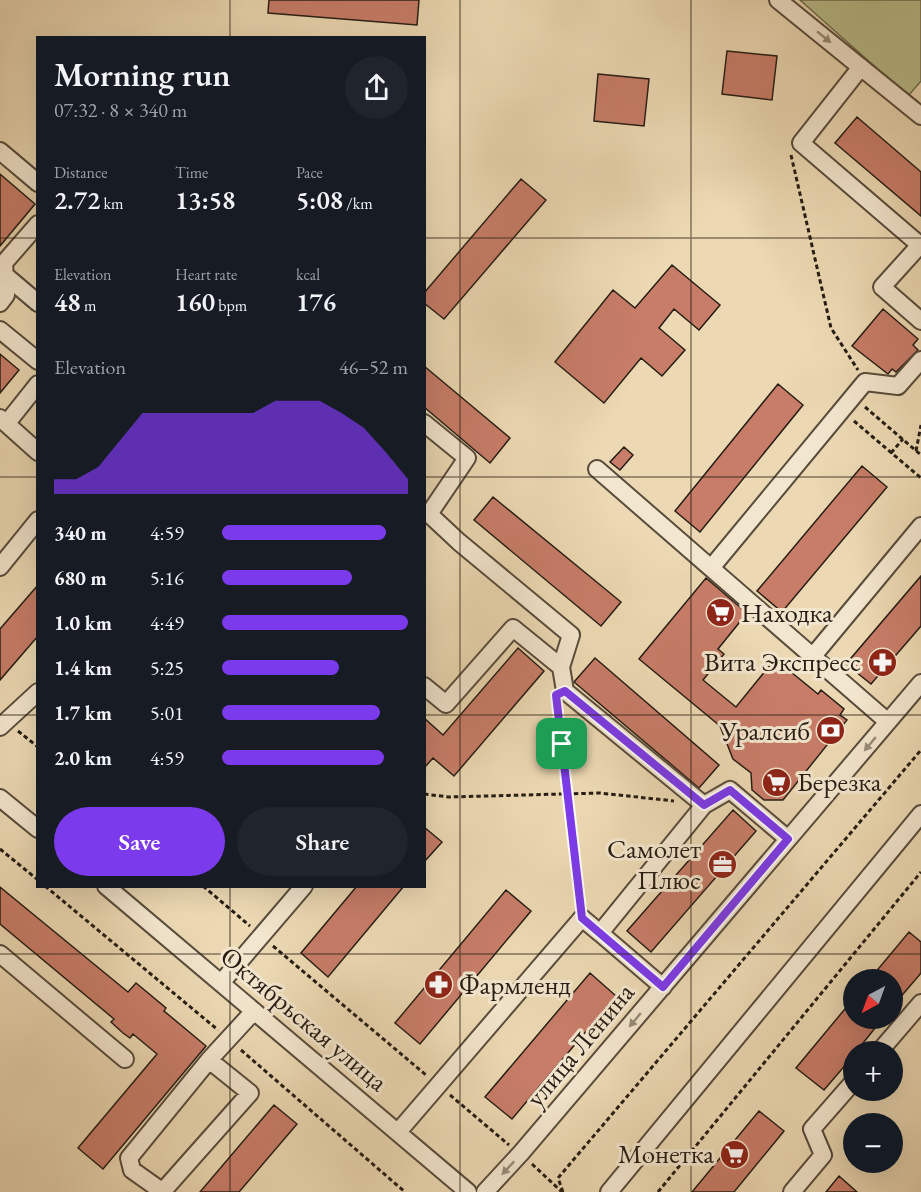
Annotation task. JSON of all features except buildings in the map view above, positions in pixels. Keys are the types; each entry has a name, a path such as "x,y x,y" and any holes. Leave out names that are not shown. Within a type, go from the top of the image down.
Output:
{"street":[{"path":"778,0 921,116"},
{"path":"861,67 801,143 920,245 882,287 921,321"},
{"path":"0,151 36,181"},
{"path":"0,303 6,295 4,263 36,226"},
{"path":"6,276 36,301"},
{"path":"0,330 36,359"},
{"path":"711,568 865,382 898,386 921,360"},
{"path":"36,386 4,420 36,451"},
{"path":"426,425 467,458 429,514 459,542 572,635 561,667 565,691 704,805"},
{"path":"597,469 888,722"},
{"path":"0,567 36,522"},
{"path":"813,656 921,526"},
{"path":"426,688 446,704 513,628 561,667"},
{"name":"улица Ленина","path":"485,1192 663,987 921,682"},
{"path":"0,727 36,694"},
{"path":"600,933 704,805 730,790 788,839"},
{"path":"0,798 36,827"},
{"path":"609,1192 921,814"},
{"path":"221,983 302,888"},
{"name":"Октябрьская улица","path":"125,892 221,983 468,1192"},
{"path":"398,1132 582,918 663,987"},
{"path":"0,954 125,1059"},
{"path":"889,1041 921,1004"},
{"path":"208,1060 250,1093 163,1192 132,1170 129,1158 208,1060 254,1011"},
{"path":"792,1192 823,1155 812,1129 843,1094"}],"path":[{"path":"801,143 791,155 831,328 865,382"},
{"path":"853,396 921,455"},
{"path":"842,410 921,478"},
{"path":"916,451 921,425"},
{"path":"891,453 903,439"},
{"path":"565,691 556,695 582,918"},
{"path":"562,1192 558,1178 921,750"},
{"path":"426,794 448,797 600,793 676,802"},
{"path":"0,849 36,878"},
{"path":"658,1192 921,872"},
{"path":"205,888 521,1153 562,1192"}],"green space":[{"path":"800,0 921,0 921,81 908,96"}],"place":[{"name":"Находка","path":"720,613"},
{"name":"Вита Экспресс","path":"882,662"},
{"name":"Уралсиб","path":"831,731"},
{"name":"Березка","path":"776,782"},
{"name":"Самолет Плюс","path":"722,865"},
{"name":"Фармленд","path":"438,985"},
{"name":"Монетка","path":"735,1154"}],"route":[{"path":"565,691 704,805 730,790 788,839 663,987 582,918 562,744 556,695 565,691"}]}
